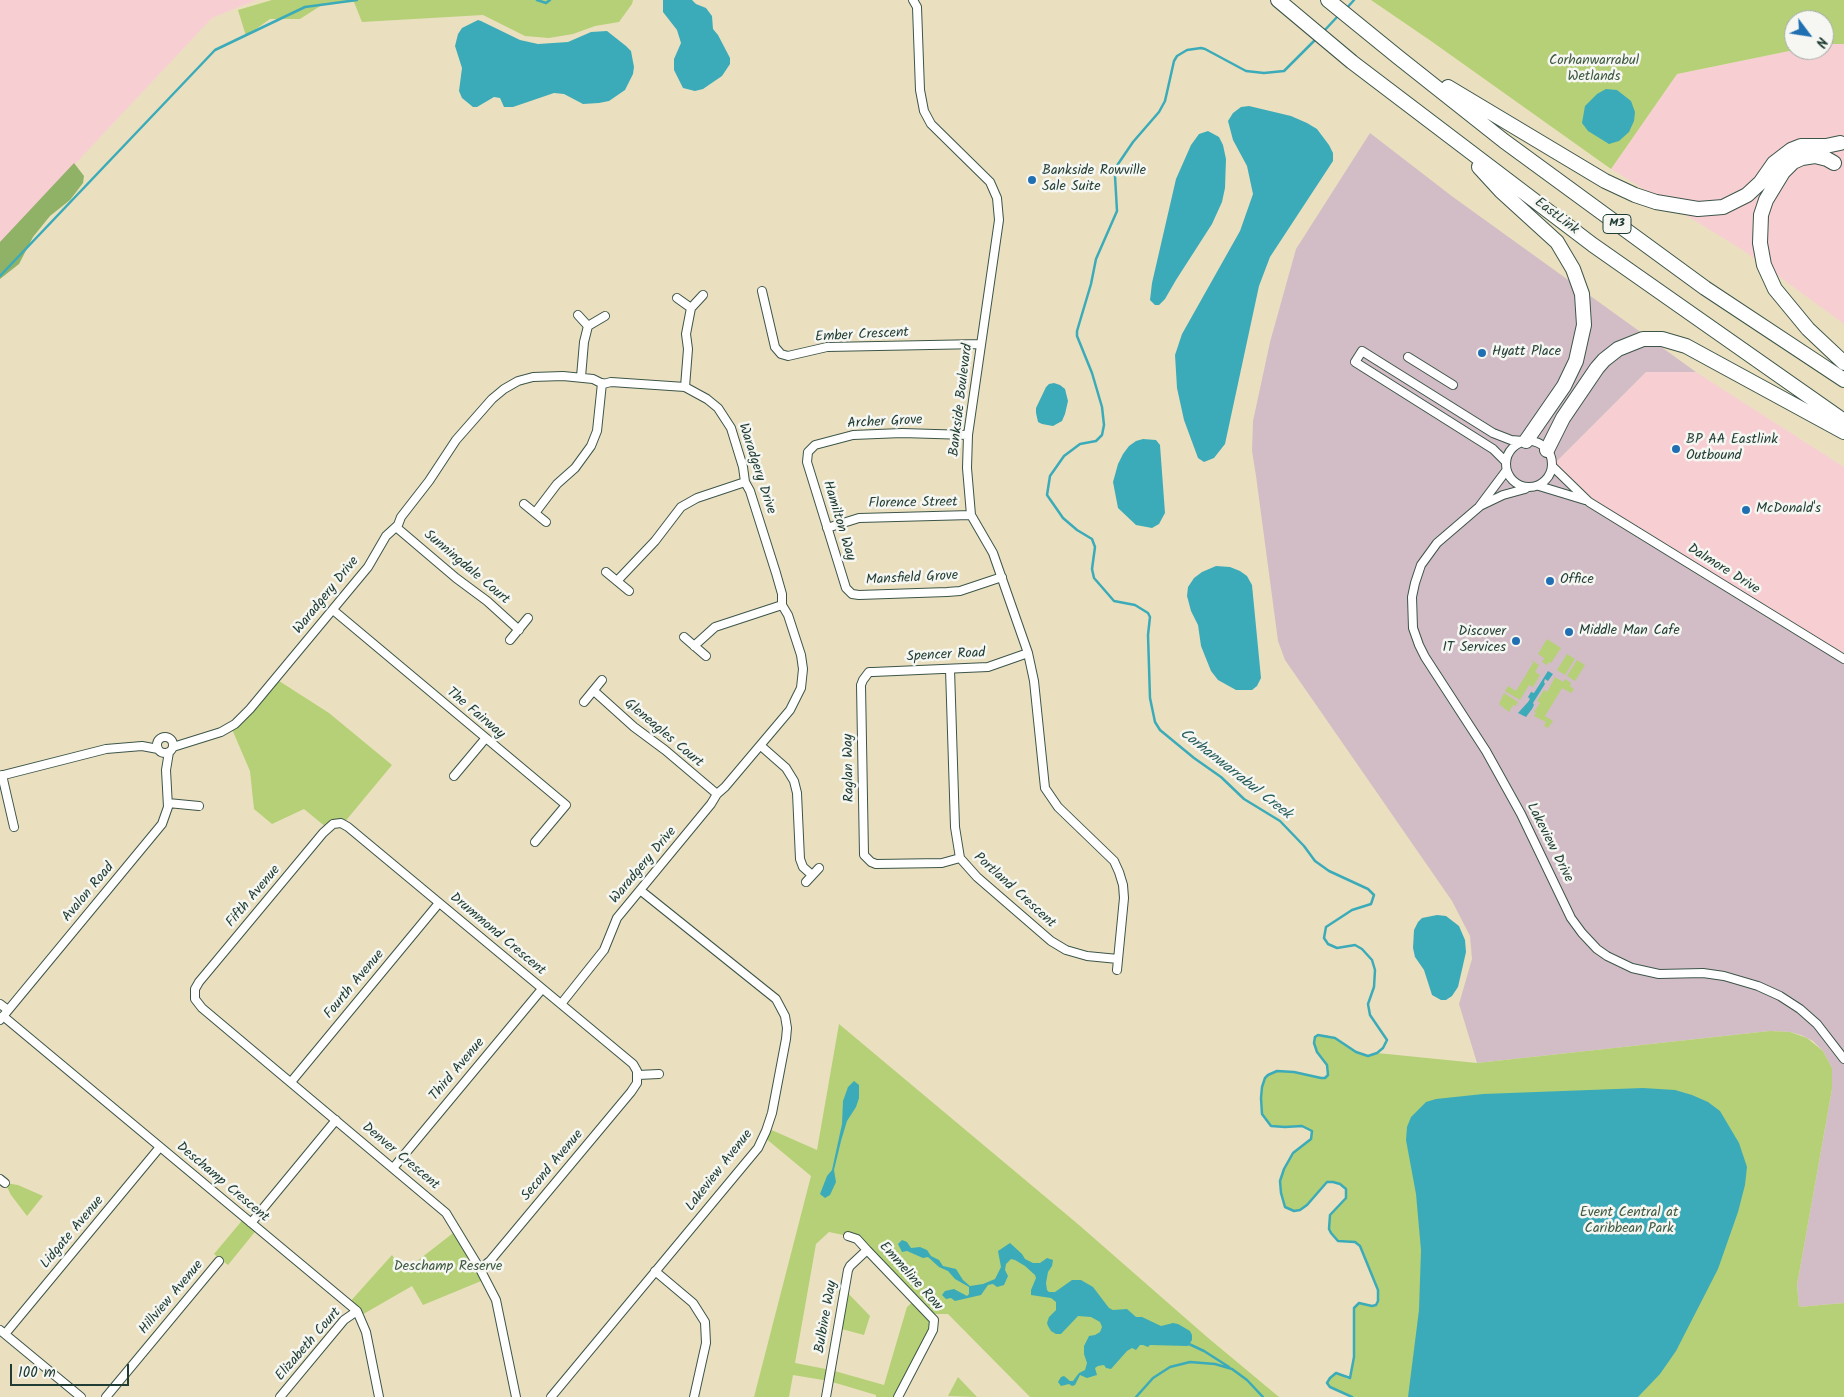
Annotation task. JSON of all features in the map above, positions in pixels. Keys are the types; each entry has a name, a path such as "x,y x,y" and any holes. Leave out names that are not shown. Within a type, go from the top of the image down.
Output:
{"highway":[{"name":"EastLink","path":"1278,0 1352,62 1593,245 1844,421"},
{"name":"M3","path":"1328,0 1504,141 1705,288 1844,380"},
{"path":"1398,57 1605,181 1635,195 1678,206 1698,209 1723,207 1736,202 1752,191 1774,163 1790,150 1801,146 1826,146 1840,143"},
{"path":"1453,139 1501,191 1557,242 1574,269 1582,294 1584,325 1576,361 1564,386 1524,441"},
{"path":"1834,163 1815,156 1802,158 1793,162 1783,172 1766,200 1761,215 1760,243 1761,256 1768,276 1785,303 1819,341 1844,363"},
{"path":"1547,450 1563,418 1597,368 1618,349 1643,339 1662,339 1686,346 1844,432"}],"street":[{"name":"Bankside Boulevard","path":"913,0 916,7 919,29 920,90 924,111 931,124 990,182 997,198 998,220 968,434 967,468 971,515 993,553 1028,653 1034,681 1045,788 1058,807 1114,861 1120,872 1124,898 1117,970"},
{"name":"Ember Crescent","path":"762,292 775,346 781,354 788,356 827,347 981,344"},
{"path":"684,387 688,349 686,334 691,308 703,295"},
{"path":"677,298 691,308"},
{"path":"578,315 588,326"},
{"path":"581,377 584,342 588,326 605,316"},
{"path":"1505,461 1493,449 1355,362 1362,351 1493,433 1511,440 1538,442 1547,450 1552,460 1548,478 1539,486 1530,488 1518,485 1513,482 1506,471 1505,461 1511,448 1524,441"},
{"path":"1408,357 1452,385"},
{"name":"Waradgery Drive","path":"1,776 100,750 142,746 166,748 221,732 240,720 370,564 386,536 396,527 401,517 430,481 456,440 500,392 513,384 532,378 557,376 594,379 602,384 611,382 684,387 707,399 718,408 727,421 739,454 745,482 750,491 776,573 782,594 782,605 788,615 801,655 802,682 795,703 726,787 717,794 711,804 614,922 607,944 599,958 561,1004"},
{"path":"535,513 557,484 580,462 591,446 597,430 602,384"},
{"path":"1408,395 1415,384"},
{"name":"Archer Grove","path":"808,452 815,444 853,435 902,433 968,434"},
{"name":"Hamilton Way","path":"808,452 807,462 827,528 846,588 852,594"},
{"name":"Dalmore Drive","path":"1552,466 1589,502 1844,659"},
{"name":"Lakeview Drive","path":"1506,471 1478,507 1437,543 1421,565 1412,597 1413,628 1418,645 1479,740 1521,814 1576,926 1602,952 1614,960 1640,970 1660,974 1703,973 1724,976 1758,986 1780,996 1800,1009 1817,1024 1844,1059"},
{"path":"617,581 655,541 681,507 697,498 745,482"},
{"name":"Dalmore Drive","path":"1539,486 1589,502"},
{"name":"Lakeview Drive","path":"1478,507 1503,495 1530,488"},
{"path":"524,504 546,522"},
{"name":"Florence Street","path":"827,528 859,518 971,515"},
{"name":"Sunningdale Court","path":"396,527 456,578 487,601 519,630"},
{"path":"606,572 629,591"},
{"name":"Mansfield Grove","path":"852,594 947,592 1002,577"},
{"path":"694,646 715,627 782,605"},
{"name":"The Fairway","path":"333,610 566,806 535,842"},
{"path":"510,640 528,618"},
{"path":"684,637 706,656"},
{"name":"Spencer Road","path":"865,676 874,672 988,667 1028,653"},
{"name":"Portland Crescent","path":"950,669 955,828 960,858 977,877 1051,941 1066,950 1086,956 1118,959"},
{"name":"Raglan Way","path":"865,676 861,685 863,850 867,859 876,864 942,863 960,858"},
{"path":"584,702 602,680"},
{"name":"Gleneagles Court","path":"594,691 634,727 665,750 717,794"},
{"path":"158,740 165,736 166,748"},
{"path":"454,776 485,739"},
{"name":"Waradgery Drive","path":"142,746 158,740"},
{"name":"Avalon Road","path":"4,1015 164,820 168,803 166,748 157,744 158,740"},
{"path":"761,746 786,768 794,781 798,793 800,859 804,867 812,875"},
{"path":"1,776 14,827"},
{"path":"168,803 199,806"},
{"name":"Drummond Crescent","path":"333,824 341,823 348,827 633,1064 638,1075"},
{"name":"Fifth Avenue","path":"195,987 323,833 333,824"},
{"path":"806,882 818,868"},
{"name":"Lakeview Avenue","path":"551,1397 751,1156 764,1137 772,1113 787,1028 782,1008 772,995 640,890"},
{"name":"Fourth Avenue","path":"291,1082 439,903"},
{"name":"Denver Crescent","path":"195,987 195,999 202,1008 442,1208 494,1293 516,1397"},
{"name":"Third Avenue","path":"394,1167 542,989"},
{"name":"Deschamp Crescent","path":"0,1004 4,1015 357,1312 366,1332 379,1397"},
{"path":"638,1075 660,1074"},
{"name":"Second Avenue","path":"480,1269 490,1261 626,1098 637,1084 638,1075"},
{"path":"251,1223 336,1120"},
{"name":"Lidgate Avenue","path":"2,1332 160,1148"},
{"name":"Emmeline Row","path":"848,1236 857,1239 931,1316 934,1322 932,1330 898,1397"},
{"name":"Bulbine Way","path":"826,1397 848,1269 868,1250"},
{"name":"Hillview Avenue","path":"106,1397 218,1261"},
{"path":"655,1271 692,1303 705,1322 706,1343 694,1397"},
{"name":"Elizabeth Court","path":"280,1397 344,1320 357,1312"},
{"path":"2,1332 82,1397"}],"shaded area":[{"path":"0,0 256,0 212,18 0,244"},
{"path":"1834,44 1844,44 1844,324 1744,251 1611,169 1677,74 1784,52 1784,60 1834,60"},
{"path":"1370,133 1453,197 1696,372 1646,372 1552,466 1589,502 1844,659 1844,1303 1799,1307 1797,1285 1832,1089 1832,1068 1823,1051 1813,1041 1801,1035 1790,1032 1770,1031 1477,1063 1459,1004 1472,959 1470,936 1452,901 1285,660 1278,641 1252,451 1253,421 1270,342 1296,249"},
{"path":"1646,372 1696,372 1844,467 1844,659 1589,502 1552,466"}],"green space":[{"path":"272,0 633,0 619,22 549,38 525,36 483,15 362,22 354,2 325,3 300,19 270,19 246,36 238,10"},
{"name":"Corhanwarrabul Wetlands","path":"1371,0 1844,0 1844,44 1834,44 1834,10 1784,10 1784,52 1677,74 1611,169"},
{"path":"74,163 84,176 83,183 70,200 50,216 33,237 19,264 0,279 0,242"},
{"path":"1547,639 1561,648 1551,663 1549,662 1547,665 1542,662 1544,658 1538,654"},
{"path":"1567,654 1575,659 1565,675 1557,670"},
{"path":"1531,660 1539,665 1535,672 1540,675 1533,687 1529,685 1520,700 1505,691 1508,686 1516,691 1533,663"},
{"path":"1577,660 1585,665 1575,681 1567,676"},
{"path":"1555,677 1563,682 1565,679 1571,683 1570,686 1574,689 1571,693 1562,688 1545,716 1553,721 1548,728 1544,726 1546,722 1534,716 1536,713 1534,712 1540,703 1537,701 1544,690 1547,692"},
{"path":"276,679 329,713 392,765 343,824 327,828 304,809 272,824 254,809 250,771 231,727"},
{"path":"1504,693 1518,702 1516,706 1513,705 1509,712 1499,704"},
{"path":"839,1024 1079,1225 1279,1397 1030,1397 948,1314 930,1314 934,1322 898,1397 876,1397 876,1395 829,1381 793,1375 789,1397 754,1397 811,1176 764,1137 767,1128 817,1150","holes":["829,1232 848,1236 867,1250 915,1300 907,1307 884,1385 831,1370 795,1363 816,1244"]},
{"name":"Event Central at Caribbean Park","path":"1770,1031 1790,1032 1807,1038 1823,1051 1832,1068 1832,1089 1797,1285 1799,1307 1844,1303 1844,1397 1352,1397 1327,1385 1330,1378 1336,1373 1348,1379 1351,1376 1354,1357 1354,1308 1359,1303 1372,1306 1376,1304 1378,1301 1378,1289 1360,1246 1355,1242 1338,1241 1329,1229 1330,1215 1346,1198 1346,1189 1340,1184 1327,1182 1307,1205 1300,1210 1294,1211 1285,1207 1280,1181 1284,1169 1293,1153 1311,1139 1312,1131 1302,1126 1271,1126 1262,1114 1261,1098 1265,1078 1277,1071 1294,1072 1321,1078 1325,1078 1328,1075 1327,1065 1317,1052 1314,1043 1315,1037 1325,1035 1335,1038 1356,1052 1368,1056 1377,1053 1477,1063"},
{"path":"5,1183 18,1185 43,1196 27,1216 11,1195"},
{"path":"245,1217 258,1228 228,1265 214,1254"},
{"name":"Deschamp Reserve","path":"457,1230 486,1279 423,1305 412,1286 360,1316 348,1304 392,1255 403,1272"},
{"path":"845,1290 870,1316 864,1335 838,1328"},
{"path":"958,1377 977,1397 948,1396"}],"water":[{"path":"663,0 692,0 706,8 712,16 713,29 730,58 730,64 722,76 703,89 695,91 683,88 674,70 674,59 681,43 677,30 663,12"},
{"path":"478,20 520,40 538,44 568,42 591,32 607,31 631,51 634,67 633,74 625,90 609,101 583,104 564,94 554,93 513,107 504,107 500,98 494,97 477,107 473,107 462,98 459,91 462,68 455,46 458,34 462,28"},
{"path":"1606,89 1617,90 1631,101 1635,112 1634,121 1629,132 1619,141 1609,144 1588,131 1582,123 1585,106 1597,94"},
{"path":"1249,106 1291,116 1317,129 1333,153 1333,161 1270,257 1259,286 1225,444 1214,458 1204,462 1198,458 1184,420 1177,388 1175,355 1182,334 1240,231 1253,194 1247,166 1233,140 1228,121 1233,113 1241,107"},
{"path":"1208,131 1219,137 1226,159 1225,188 1222,202 1212,224 1165,299 1159,305 1155,305 1150,300 1152,283 1176,179 1191,145 1199,134"},
{"path":"1054,383 1065,389 1068,401 1062,421 1053,426 1038,422 1036,408 1046,387"},
{"path":"1143,439 1156,440 1160,445 1165,513 1159,524 1152,528 1136,525 1118,508 1113,482 1123,454 1129,446"},
{"path":"1216,566 1230,567 1240,571 1247,576 1252,585 1261,678 1257,686 1252,690 1236,690 1218,680 1211,671 1201,646 1198,625 1191,611 1187,596 1188,587 1194,578 1202,572"},
{"path":"1548,671 1553,674 1548,681 1545,679 1545,684 1533,703 1532,709 1526,717 1518,713 1528,702 1531,692 1534,693"},
{"path":"1437,915 1446,916 1459,926 1465,940 1466,952 1458,987 1452,996 1446,1000 1441,1000 1432,995 1424,970 1415,957 1413,948 1414,930 1418,922 1422,918"},
{"path":"854,1081 859,1085 859,1098 856,1107 847,1121 841,1141 834,1170 836,1182 830,1195 825,1198 820,1194 827,1176 832,1170 842,1124 843,1101 848,1087"},
{"path":"1643,1088 1675,1090 1692,1095 1708,1102 1720,1111 1739,1143 1747,1167 1745,1185 1738,1212 1718,1269 1676,1351 1660,1374 1638,1397 1408,1397 1419,1310 1421,1250 1416,1194 1406,1140 1407,1127 1411,1117 1426,1102 1436,1099 1483,1094"},
{"path":"902,1240 907,1242 911,1248 920,1247 927,1250 943,1266 956,1269 963,1280 970,1286 983,1284 995,1279 1001,1267 998,1251 1010,1243 1025,1259 1033,1263 1040,1263 1047,1258 1053,1260 1046,1283 1049,1292 1055,1292 1072,1280 1081,1280 1093,1287 1109,1308 1113,1310 1127,1309 1136,1317 1142,1317 1161,1326 1173,1323 1178,1324 1190,1331 1192,1340 1188,1346 1150,1345 1148,1347 1140,1345 1136,1350 1132,1348 1127,1351 1111,1369 1106,1368 1104,1365 1098,1366 1095,1368 1097,1375 1087,1378 1080,1375 1075,1385 1061,1386 1058,1382 1061,1377 1064,1376 1073,1381 1079,1373 1085,1370 1087,1363 1084,1346 1089,1336 1100,1332 1102,1327 1100,1322 1091,1317 1078,1316 1061,1334 1051,1331 1047,1323 1049,1317 1056,1310 1056,1302 1051,1298 1031,1295 1036,1278 1035,1275 1025,1266 1011,1259 1006,1264 1005,1270 1008,1276 1004,1285 997,1287 993,1284 988,1285 981,1295 955,1301 951,1298 946,1299 942,1295 945,1291 954,1289 967,1296 969,1294 969,1287 955,1279 948,1271 939,1267 928,1257 923,1258 907,1251 902,1252 898,1244"}],"waterway":[{"path":"0,276 215,50 305,7 357,0"},
{"path":"537,0 546,3 550,0"},
{"name":"Corhanwarrabul Creek","path":"1346,9 1354,0"},
{"name":"Corhanwarrabul Creek","path":"1323,32 1338,16"},
{"name":"Corhanwarrabul Creek","path":"1316,39 1284,71 1264,73 1246,71 1201,48 1187,50 1177,56 1174,61 1165,101 1159,112 1133,142 1116,167 1117,211 1096,259 1091,284 1077,331 1077,336 1092,373 1102,407 1104,425 1102,435 1096,441 1080,444 1064,456 1050,476 1047,495 1063,518 1077,530 1092,539 1095,547 1092,569 1094,578 1114,601 1135,605 1148,613 1150,617 1148,635 1150,698 1155,722 1160,730 1221,777 1244,799 1280,821 1304,846 1315,861 1329,871 1368,889 1374,895 1371,904 1352,910 1326,927 1324,938 1328,944 1337,948 1355,945 1362,949 1372,960 1375,970 1374,987 1368,1004 1370,1015 1387,1040 1383,1048 1377,1053 1368,1056 1356,1052 1335,1038 1318,1035 1315,1037 1314,1043 1317,1052 1327,1065 1328,1075 1325,1078 1321,1078 1294,1072 1277,1071 1265,1078 1261,1098 1262,1114 1271,1126 1302,1126 1312,1131 1311,1139 1293,1153 1284,1169 1280,1181 1285,1207 1294,1211 1300,1210 1307,1205 1327,1182 1340,1184 1346,1189 1346,1198 1330,1215 1329,1229 1338,1241 1355,1242 1360,1246 1378,1290 1376,1305 1359,1303 1354,1308 1354,1357 1350,1378 1336,1373 1327,1383 1330,1387 1352,1397"},
{"path":"1189,1344 1229,1367"},
{"path":"1136,1397 1153,1378 1170,1367 1190,1362 1215,1364 1232,1369 1247,1380 1263,1397"}],"place":[{"name":"Bankside Rowville Sale Suite","path":"1032,180"},
{"name":"Hyatt Place","path":"1482,353"},
{"name":"BP AA Eastlink Outbound","path":"1676,449"},
{"name":"McDonald's","path":"1746,510"},
{"name":"Office","path":"1550,581"},
{"name":"Middle Man Cafe","path":"1569,632"},
{"name":"Discover IT Services","path":"1516,641"}]}
